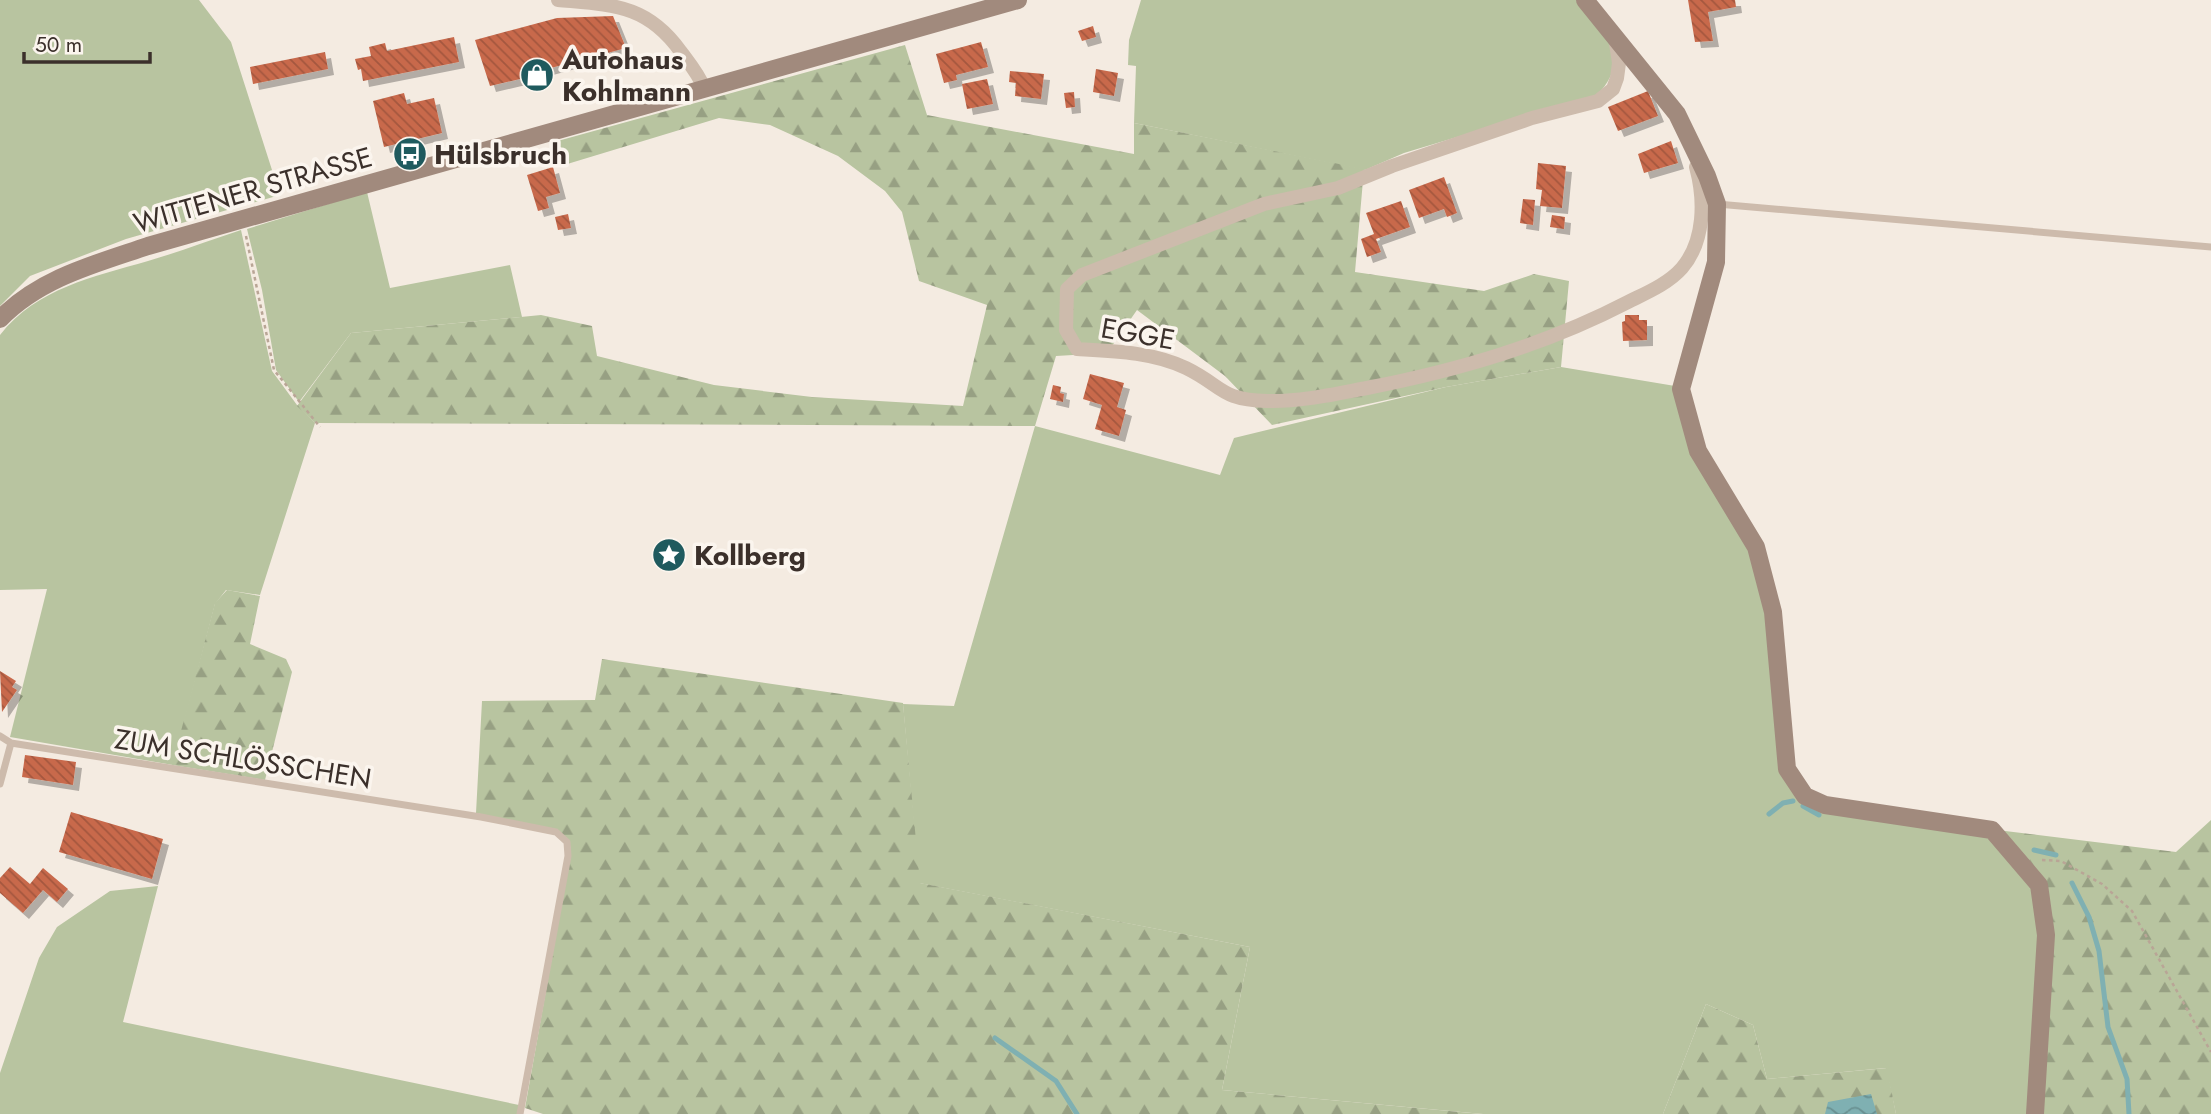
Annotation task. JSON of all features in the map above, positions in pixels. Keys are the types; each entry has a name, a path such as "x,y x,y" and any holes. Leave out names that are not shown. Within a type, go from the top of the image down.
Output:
{"street":[{"path":"558,0 624,8 654,21 668,33 704,88"},
{"name":"WITTENER STRASSE","path":"0,319 29,295 59,277 242,219 1018,0"},
{"path":"1585,0 1677,114 1691,139 1717,204 1716,262 1681,389 1698,451 1756,547 1773,612 1787,769 1804,796 1825,805 1992,830 2039,884 2046,935 2035,1114"},
{"name":"EGGE","path":"1614,35 1619,63 1618,78 1613,89 1598,101 1532,118 1392,166 1338,188 1264,204 1082,275 1067,289 1066,330 1077,349 1120,351 1158,360 1186,368 1234,399 1270,401 1320,396 1434,375 1530,347 1618,308 1659,286 1681,269 1690,257 1701,223 1702,193 1691,139"}],"lane":[{"path":"1717,204 2180,247 2211,247"},
{"name":"ZUM SCHLÖSSCHEN","path":"0,736 10,743 481,817 556,832 567,842 568,856 520,1114"},
{"path":"0,784 10,743"}],"path":[{"path":"242,219 274,370 320,427"},
{"path":"2022,866 2048,859 2061,861 2102,884 2127,906 2147,935 2211,1052"}],"green space":[{"path":"0,0 199,0 231,42 280,195 126,239 30,276 0,306"},
{"path":"1141,0 1579,0 1611,46 1613,69 1608,82 1597,95 1404,153 1365,170 1134,123 1136,66 1128,65 1129,40"},
{"path":"905,45 927,115 1134,154 1134,123 1364,169 1355,272 1484,291 1534,274 1569,281 1561,367 1446,387 1272,425 1225,376 1137,310 1107,353 1056,356 1035,426 315,423 297,406 351,333 541,315 592,326 597,356 714,385 812,397 963,406 987,305 919,281 902,212 885,191 838,156 770,125 719,118 564,165 554,142"},
{"path":"367,192 390,288 510,265 522,317 351,333 299,402 276,370 262,290 247,229"},
{"path":"241,230 272,371 297,405 315,423 260,595 226,590 215,604 173,765 10,737 47,589 0,590 0,335 31,306 67,286"},
{"path":"1561,367 1675,386 1748,545 1767,611 1795,794 1990,835 2035,886 2043,934 2030,1114 1896,1114 1886,1068 1767,1079 1753,1025 1706,1004 1663,1114 1483,1114 1222,1090 1250,947 919,883 903,704 954,706 1035,426 1220,475 1234,438 1446,387"},
{"path":"227,590 260,596 250,644 286,659 292,672 265,780 172,765 215,603"},
{"path":"602,659 903,703 920,883 1250,947 1222,1090 1482,1114 543,1114 525,1108 571,850 569,842 558,831 476,813 482,701 595,700"},
{"path":"2211,820 2211,1114 2038,1114 2041,883 1997,830 2176,852"},
{"path":"158,886 123,1022 519,1105 517,1114 0,1114 0,1073 39,958 57,927 110,891"},
{"path":"1706,1004 1753,1025 1767,1079 1887,1068 1896,1114 1663,1114"}],"water":[{"path":"1871,1094 1877,1114 1825,1114 1828,1102"}],"building":[{"path":"1688,0 1735,0 1736,7 1708,12 1713,41 1695,42"},
{"path":"613,16 626,48 490,86 475,40 557,18"},
{"path":"1093,26 1096,37 1082,41 1078,31"},
{"path":"454,37 459,62 363,81 361,69 358,70 355,59 371,56 369,47 385,43 387,51"},
{"path":"981,42 988,67 956,75 957,80 944,83 936,54"},
{"path":"325,52 328,69 253,84 250,67"},
{"path":"1096,69 1118,73 1114,96 1093,92"},
{"path":"1010,71 1044,74 1041,99 1015,96 1016,83 1009,82"},
{"path":"987,79 993,104 967,109 962,84"},
{"path":"1648,91 1658,116 1618,131 1608,107"},
{"path":"1074,92 1075,107 1066,108 1064,93"},
{"path":"404,93 407,104 434,98 442,133 384,147 373,101"},
{"path":"1671,141 1678,163 1644,173 1638,154"},
{"path":"1538,163 1566,166 1562,208 1540,206 1542,190 1536,189"},
{"path":"553,167 560,193 546,197 549,208 538,211 527,175"},
{"path":"1444,177 1457,213 1447,217 1444,209 1419,218 1409,190"},
{"path":"1523,199 1535,200 1533,225 1520,223"},
{"path":"1401,201 1410,227 1376,239 1381,252 1367,257 1361,239 1374,234 1366,213"},
{"path":"568,214 571,228 558,230 555,217"},
{"path":"1552,215 1565,217 1564,229 1550,227"},
{"path":"1625,315 1639,315 1639,320 1647,320 1647,340 1623,341 1622,322 1625,321"},
{"path":"1090,374 1124,383 1117,407 1126,410 1119,436 1095,429 1102,405 1083,399"},
{"path":"1053,385 1061,387 1063,402 1050,399"},
{"path":"0,671 16,681 12,687 17,690 2,712"},
{"path":"25,755 76,762 73,785 22,777"},
{"path":"71,812 163,839 152,879 59,852"},
{"path":"10,867 30,884 43,868 68,889 57,902 43,890 23,913 0,893 0,878"}],"waterway":[{"path":"1769,814 1783,803 1793,801"},
{"path":"1803,806 1819,815"},
{"path":"2034,850 2056,855"},
{"path":"2072,883 2089,917 2099,951 2108,1027 2127,1079 2129,1114"},
{"path":"995,1038 1056,1081 1077,1114"}],"place":[{"name":"Autohaus Kohlmann","path":"537,75"},
{"name":"Hülsbruch","path":"410,154"},
{"name":"Kollberg","path":"669,555"}]}
